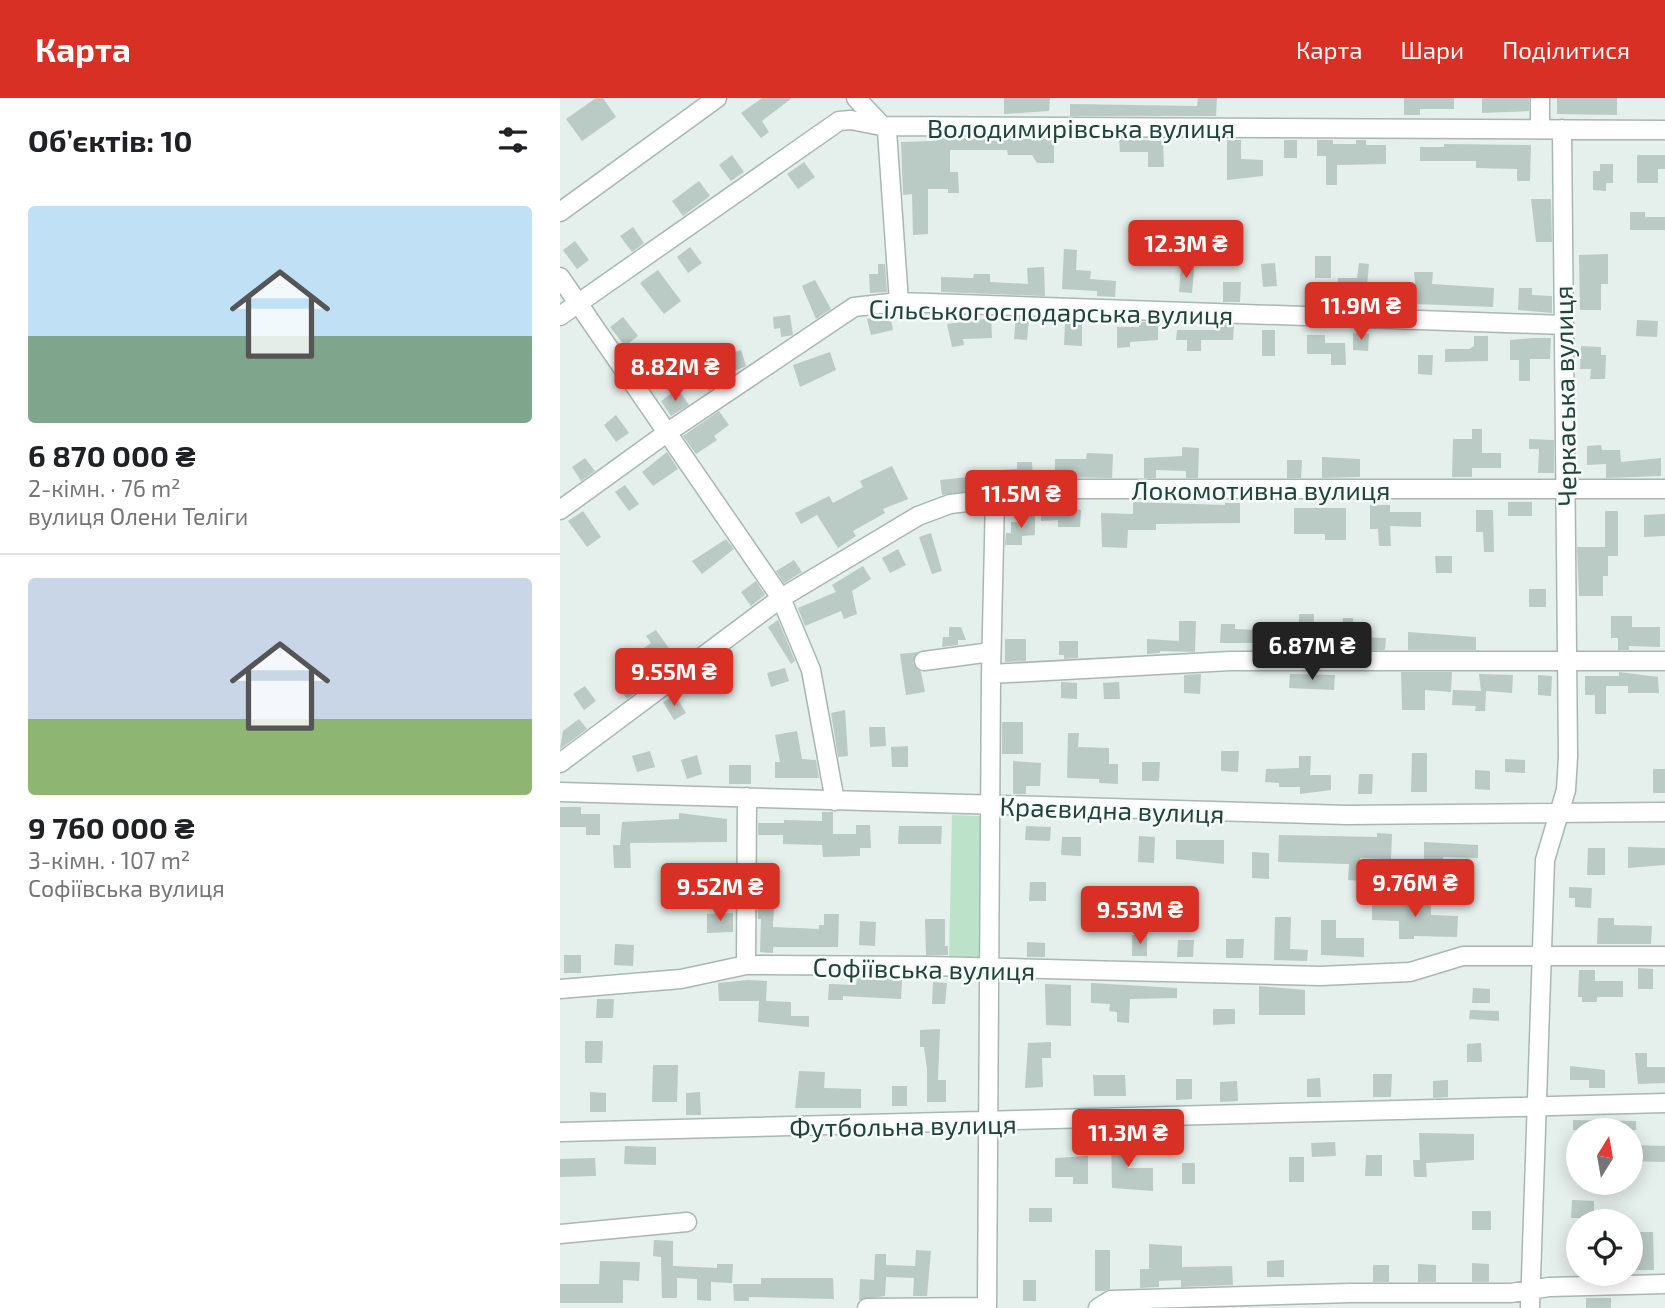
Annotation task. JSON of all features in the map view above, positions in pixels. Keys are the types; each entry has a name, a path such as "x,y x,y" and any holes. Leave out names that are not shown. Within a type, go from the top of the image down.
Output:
{"street":[{"path":"560,212 717,98"},
{"path":"856,98 887,131 899,302"},
{"path":"1540,98 1540,129"},
{"name":"Володимирівська вулиця","path":"560,317 839,121 851,120 881,125 1665,130"},
{"name":"Черкаська вулиця","path":"1530,1299 1545,860 1550,834 1560,813 1566,790 1568,757 1562,129"},
{"path":"560,277 781,598 811,670 835,801"},
{"name":"Сільськогосподарська вулиця","path":"560,510 668,432 854,307 899,302 1564,325"},
{"name":"Локомотивна вулиця","path":"560,763 781,598 918,516 950,504 1078,489 1665,489"},
{"path":"867,1308 987,1307 991,652 995,497"},
{"path":"924,661 991,652"},
{"path":"991,674 1230,661 1566,664 1665,662"},
{"name":"Краєвидна вулиця","path":"560,792 1347,816 1665,812"},
{"path":"746,965 747,797"},
{"name":"Софіївська вулиця","path":"560,989 681,979 746,965 1320,976 1410,972 1463,956 1665,956"},
{"name":"Футбольна вулиця","path":"560,1132 989,1123 1536,1104 1665,1103"},
{"path":"560,1234 687,1222"},
{"path":"1098,1308 1111,1300 1351,1293 1511,1293 1530,1299 1665,1284"}],"green space":[{"path":"952,815 982,816 980,963 949,962"}],"building":[{"path":"596,98 603,98 616,117 582,141 566,119"},
{"path":"762,98 792,98 762,121 769,132 761,138 741,113"},
{"path":"1004,98 1050,98 1049,111 1004,114"},
{"path":"1198,98 1217,98 1216,116 1070,116 1070,104 1197,106"},
{"path":"1404,98 1454,98 1454,109 1420,109 1420,115 1404,115"},
{"path":"1482,98 1529,98 1529,111 1482,113"},
{"path":"1557,98 1617,98 1617,115 1557,114"},
{"path":"932,138 1054,139 1054,163 1037,163 1032,155 1008,155 1007,150 950,150 950,172 958,172 959,193 948,193 948,189 928,189 928,234 913,235 912,194 903,195 901,142 932,141"},
{"path":"1119,139 1163,141 1164,167 1148,167 1148,152 1120,152"},
{"path":"1227,140 1241,140 1241,159 1263,160 1263,176 1227,180"},
{"path":"1284,140 1297,140 1297,158 1284,158"},
{"path":"1317,140 1333,140 1333,144 1356,144 1356,140 1366,140 1366,145 1386,145 1386,164 1337,165 1337,185 1326,185 1326,156 1317,156"},
{"path":"1444,144 1531,145 1530,181 1517,181 1517,169 1476,168 1476,161 1420,161 1420,147 1444,147"},
{"path":"732,155 744,172 731,181 719,165"},
{"path":"1637,155 1665,155 1665,169 1658,169 1658,183 1637,183"},
{"path":"804,162 815,177 798,189 787,174"},
{"path":"1600,164 1613,164 1613,183 1606,183 1606,191 1593,190 1593,171 1600,171"},
{"path":"699,181 710,196 683,216 672,201"},
{"path":"1531,199 1551,199 1552,242 1536,242"},
{"path":"1630,212 1645,212 1645,217 1665,217 1665,230 1630,230"},
{"path":"633,227 644,243 632,252 620,236"},
{"path":"575,241 589,260 577,269 563,250"},
{"path":"690,247 702,263 688,273 677,257"},
{"path":"1064,249 1077,250 1076,270 1091,271 1090,279 1116,281 1115,297 1097,296 1097,291 1062,289"},
{"path":"1608,254 1608,284 1601,284 1601,310 1580,310 1579,255"},
{"path":"1315,256 1331,256 1331,278 1315,278"},
{"path":"1275,263 1277,286 1263,287 1261,264"},
{"path":"1359,263 1369,264 1367,286 1394,289 1393,307 1355,306 1355,290 1337,290 1338,278 1357,278"},
{"path":"878,264 885,264 887,292 870,293 869,274 878,274"},
{"path":"1044,267 1045,296 941,292 941,277 973,278 974,274 990,274 990,282 1028,284 1027,268"},
{"path":"1181,267 1194,268 1192,293 1179,292"},
{"path":"658,270 681,301 664,314 640,283"},
{"path":"1414,272 1433,272 1432,284 1494,288 1493,307 1417,304"},
{"path":"815,280 831,309 816,319 802,286"},
{"path":"1223,282 1241,282 1240,302 1223,302"},
{"path":"1519,288 1532,288 1532,295 1552,296 1552,313 1518,310"},
{"path":"790,315 793,335 781,337 780,328 774,329 773,317"},
{"path":"883,315 884,321 891,320 893,330 871,335 867,319"},
{"path":"623,317 638,336 625,346 610,327"},
{"path":"1016,317 1029,318 1027,340 1014,339"},
{"path":"991,318 992,338 963,339 964,345 952,347 947,324"},
{"path":"1637,320 1658,321 1657,337 1636,336"},
{"path":"1139,322 1158,322 1158,340 1130,342 1130,347 1117,348 1117,327 1139,327"},
{"path":"1065,323 1082,324 1082,346 1064,345"},
{"path":"1218,324 1234,325 1233,340 1201,340 1201,351 1187,351 1187,340 1176,340 1177,330 1218,330"},
{"path":"1262,330 1275,330 1275,356 1262,356"},
{"path":"1353,333 1369,334 1368,351 1353,350"},
{"path":"1307,335 1325,335 1325,343 1345,343 1346,365 1331,365 1331,354 1307,354"},
{"path":"1474,336 1488,336 1488,361 1445,362 1445,349 1469,349 1474,346"},
{"path":"1551,338 1550,359 1530,359 1530,381 1519,381 1519,360 1510,360 1510,340"},
{"path":"1581,346 1601,347 1601,355 1606,355 1605,379 1590,379 1591,369 1580,369"},
{"path":"741,350 746,366 725,375 728,378 709,391 700,378 729,357 728,354"},
{"path":"830,352 836,370 800,387 793,365"},
{"path":"1418,355 1433,355 1432,375 1418,374"},
{"path":"678,389 689,405 671,416 661,401"},
{"path":"719,411 729,425 714,436 717,440 696,454 683,436"},
{"path":"616,415 629,433 616,442 604,425"},
{"path":"1472,429 1482,429 1482,453 1501,453 1501,468 1472,468 1472,477 1452,477 1453,439 1472,439"},
{"path":"1529,439 1554,440 1554,473 1538,473 1539,449 1529,449"},
{"path":"1601,445 1602,450 1620,450 1621,462 1661,458 1661,476 1606,478 1606,464 1587,465 1587,446"},
{"path":"1182,447 1199,448 1198,478 1186,478 1186,471 1156,470 1156,478 1144,478 1144,458 1182,456"},
{"path":"667,452 678,469 653,486 642,472"},
{"path":"1087,453 1113,454 1112,478 1059,477 1059,472 1055,472 1055,459 1086,459"},
{"path":"1322,457 1360,459 1360,477 1322,478"},
{"path":"585,458 595,471 581,481 572,467"},
{"path":"1287,460 1302,460 1301,478 1287,478"},
{"path":"1017,462 1032,462 1033,481 1001,481 1001,470 1017,469"},
{"path":"892,466 908,499 883,509 885,513 853,531 856,536 838,548 817,515 801,524 795,513 829,496 833,503 863,487 860,481"},
{"path":"988,475 988,488 942,495 940,480"},
{"path":"625,485 639,504 629,511 615,492"},
{"path":"1133,502 1225,505 1240,503 1240,523 1156,524 1156,530 1128,530 1127,548 1102,547 1101,513 1133,514"},
{"path":"1508,502 1532,502 1532,516 1508,516"},
{"path":"1041,505 1081,510 1080,527 1058,527 1058,520 1041,521"},
{"path":"1370,505 1390,505 1390,512 1421,512 1421,527 1390,526 1391,546 1379,546 1378,529 1370,529"},
{"path":"1294,508 1346,508 1346,540 1325,540 1325,534 1294,534"},
{"path":"1476,510 1493,510 1494,552 1484,552 1483,532 1476,532"},
{"path":"583,511 601,537 587,547 568,521"},
{"path":"1605,511 1618,511 1618,556 1608,556 1608,576 1603,576 1603,596 1579,596 1577,547 1605,547"},
{"path":"1035,513 1035,535 1022,536 1022,545 1005,545 1006,533 1011,533 1011,522 1023,522 1023,514"},
{"path":"1665,514 1665,536 1644,537 1644,515"},
{"path":"931,533 942,571 932,574 919,537"},
{"path":"726,539 734,549 702,574 692,561"},
{"path":"898,549 906,565 890,573 882,558"},
{"path":"1435,556 1452,556 1452,573 1436,573"},
{"path":"794,560 802,572 784,583 776,571"},
{"path":"863,566 871,579 852,591 857,614 844,619 841,611 805,626 798,608 836,592 832,585"},
{"path":"756,581 765,595 751,606 741,592"},
{"path":"1529,589 1546,589 1546,607 1529,607"},
{"path":"1299,614 1314,614 1313,650 1298,650"},
{"path":"1611,616 1632,616 1632,627 1660,627 1660,647 1629,646 1629,650 1618,650 1618,638 1611,638"},
{"path":"1343,618 1353,618 1354,637 1386,638 1385,650 1339,650"},
{"path":"778,620 795,661 791,664 768,627"},
{"path":"1179,621 1196,621 1195,652 1160,651 1147,654 1147,639 1179,641"},
{"path":"1221,624 1235,624 1235,629 1258,630 1258,643 1220,643"},
{"path":"949,627 961,627 966,640 958,640 958,645 942,647 943,637 949,637"},
{"path":"656,630 678,661 627,699 617,685 633,674 624,662 651,643 646,636"},
{"path":"1408,632 1476,637 1476,650 1408,650"},
{"path":"1005,639 1026,639 1026,661 1005,662"},
{"path":"1059,641 1078,641 1078,658 1064,659 1064,655 1059,655"},
{"path":"918,652 913,663 921,672 925,692 906,695 900,654"},
{"path":"785,668 789,681 771,687 767,673"},
{"path":"1401,672 1452,672 1451,692 1425,690 1425,710 1402,710"},
{"path":"1619,672 1658,677 1659,693 1628,693 1628,686 1606,686 1606,714 1595,714 1595,695 1585,695 1585,676 1619,676"},
{"path":"1201,674 1200,694 1184,693 1184,675"},
{"path":"1290,674 1335,675 1334,690 1289,688"},
{"path":"1479,674 1513,675 1512,693 1486,691 1485,711 1475,711 1476,706 1452,705 1453,690 1481,691"},
{"path":"1538,675 1552,676 1551,696 1538,695"},
{"path":"1061,682 1077,683 1077,699 1061,698"},
{"path":"1119,682 1120,699 1104,699 1103,683"},
{"path":"585,686 596,701 584,710 573,694"},
{"path":"675,695 686,713 674,720 663,702"},
{"path":"845,710 848,756 838,757 831,713"},
{"path":"579,719 587,729 560,749 563,731"},
{"path":"1002,722 1023,722 1023,754 1002,754"},
{"path":"869,727 885,727 886,746 870,747"},
{"path":"797,731 802,759 816,760 819,778 775,778 775,762 780,762 775,735"},
{"path":"1068,733 1079,733 1078,747 1109,748 1109,764 1118,764 1118,784 1099,783 1099,779 1067,778"},
{"path":"908,746 908,767 892,767 891,747"},
{"path":"650,751 655,767 637,772 632,756"},
{"path":"1221,751 1239,751 1238,772 1221,771"},
{"path":"1412,753 1427,753 1427,792 1411,792"},
{"path":"697,755 702,774 687,779 681,760"},
{"path":"1299,756 1311,756 1310,775 1331,775 1331,790 1300,794 1300,787 1279,787 1279,783 1265,782 1266,769 1299,768"},
{"path":"1505,759 1525,760 1525,773 1505,772"},
{"path":"1013,761 1041,763 1040,786 1026,786 1026,794 1013,794"},
{"path":"1142,762 1160,762 1159,781 1142,781"},
{"path":"729,765 751,765 751,784 729,784"},
{"path":"1653,769 1665,769 1665,793 1653,793"},
{"path":"1475,770 1490,771 1490,790 1475,789"},
{"path":"1359,774 1373,774 1372,794 1358,794"},
{"path":"560,807 581,807 581,814 600,814 600,835 586,835 586,827 560,827"},
{"path":"822,812 833,812 833,834 856,834 856,825 870,825 871,848 860,848 860,856 823,857 822,845 783,844 783,835 758,835 758,823 784,823 784,820 822,821"},
{"path":"679,813 727,819 727,842 630,843 631,868 614,868 613,845 620,845 622,822 679,819"},
{"path":"899,826 942,826 941,844 898,844"},
{"path":"1026,826 1051,827 1050,841 1025,840"},
{"path":"1377,833 1392,834 1391,859 1360,858 1359,881 1348,880 1349,864 1278,862 1279,835 1377,837"},
{"path":"1139,836 1155,837 1154,863 1138,862"},
{"path":"1062,837 1081,837 1081,856 1061,855"},
{"path":"1176,840 1224,840 1224,864 1176,859"},
{"path":"1424,842 1478,845 1478,858 1443,857 1443,860 1424,860"},
{"path":"1628,847 1665,848 1665,865 1628,868"},
{"path":"1588,848 1605,848 1605,875 1587,875"},
{"path":"1252,852 1269,853 1269,879 1252,878"},
{"path":"1030,882 1046,882 1046,901 1029,901"},
{"path":"1569,887 1592,888 1591,908 1575,907 1575,898 1569,898"},
{"path":"1372,900 1431,901 1431,915 1458,916 1457,937 1414,936 1414,939 1399,939 1399,921 1372,920"},
{"path":"758,904 774,905 773,927 819,929 819,925 824,925 824,914 839,914 838,947 773,947 773,953 760,952 761,919 758,919"},
{"path":"733,913 733,932 707,933 707,914"},
{"path":"1275,917 1291,917 1290,949 1308,950 1307,961 1274,960"},
{"path":"1598,918 1614,918 1614,925 1652,926 1651,944 1597,944"},
{"path":"925,919 945,919 945,946 948,946 948,955 926,955"},
{"path":"1321,920 1336,920 1336,938 1364,938 1364,957 1321,955"},
{"path":"860,921 876,922 875,946 859,945"},
{"path":"1132,935 1147,935 1147,956 1132,956"},
{"path":"1226,939 1244,939 1243,958 1226,958"},
{"path":"1178,940 1194,940 1193,957 1177,957"},
{"path":"1027,942 1045,943 1045,957 1027,957"},
{"path":"615,944 634,945 633,966 614,965"},
{"path":"564,955 581,955 581,973 564,973"},
{"path":"1638,968 1653,969 1653,989 1638,989"},
{"path":"1579,970 1595,970 1595,981 1623,981 1623,997 1597,997 1597,1002 1582,1002 1582,997 1578,997"},
{"path":"857,977 902,980 901,999 843,996 843,1000 828,1000 829,984 856,985"},
{"path":"767,981 766,1001 791,1002 791,1016 809,1016 809,1027 758,1022 759,1001 719,1001 718,983"},
{"path":"933,982 947,983 945,1004 932,1004"},
{"path":"1091,983 1177,988 1177,998 1130,999 1129,1023 1117,1022 1117,1012 1109,1011 1110,1004 1091,1003"},
{"path":"1045,984 1071,985 1071,1026 1046,1025"},
{"path":"1259,986 1305,990 1305,1015 1259,1015"},
{"path":"1473,988 1490,989 1490,1003 1472,1003"},
{"path":"597,999 614,999 613,1018 596,1018"},
{"path":"1213,1009 1235,1009 1235,1024 1213,1025"},
{"path":"1470,1010 1499,1011 1499,1021 1469,1019"},
{"path":"940,1029 938,1080 946,1080 946,1102 927,1102 927,1069 924,1047 920,1047 920,1030"},
{"path":"585,1041 603,1041 602,1063 585,1063"},
{"path":"1051,1042 1051,1058 1042,1058 1043,1087 1025,1088 1028,1043"},
{"path":"1481,1043 1482,1062 1467,1062 1467,1044"},
{"path":"1635,1053 1647,1053 1647,1067 1665,1067 1665,1083 1638,1084"},
{"path":"653,1065 678,1065 677,1102 652,1102"},
{"path":"1570,1066 1605,1070 1605,1088 1589,1088 1589,1080 1570,1080"},
{"path":"799,1071 825,1072 824,1088 861,1089 861,1108 795,1108"},
{"path":"1373,1074 1392,1074 1391,1097 1373,1097"},
{"path":"1093,1075 1125,1075 1126,1096 1094,1096"},
{"path":"1320,1078 1321,1097 1307,1097 1307,1079"},
{"path":"1176,1079 1192,1079 1192,1099 1176,1100"},
{"path":"1448,1080 1448,1097 1433,1098 1433,1081"},
{"path":"1237,1081 1238,1101 1220,1102 1220,1082"},
{"path":"892,1086 907,1086 907,1106 892,1106"},
{"path":"590,1092 606,1093 606,1112 590,1112"},
{"path":"700,1092 701,1115 686,1115 686,1093"},
{"path":"1419,1133 1474,1134 1474,1160 1426,1163 1427,1177 1414,1177 1413,1160 1420,1160"},
{"path":"1111,1135 1127,1135 1128,1168 1153,1168 1153,1191 1112,1188"},
{"path":"1335,1142 1336,1156 1312,1157 1311,1143"},
{"path":"1643,1145 1665,1146 1665,1162 1643,1161"},
{"path":"625,1146 656,1147 656,1165 624,1164"},
{"path":"1366,1155 1382,1155 1382,1176 1365,1176"},
{"path":"1088,1156 1088,1184 1073,1184 1073,1177 1055,1177 1055,1158"},
{"path":"1289,1157 1304,1157 1304,1182 1289,1182"},
{"path":"595,1158 596,1176 560,1177 560,1159"},
{"path":"1182,1163 1195,1163 1195,1184 1182,1184"},
{"path":"1572,1200 1594,1201 1594,1209 1572,1209"},
{"path":"1029,1208 1052,1208 1052,1222 1029,1222"},
{"path":"1472,1211 1491,1211 1491,1230 1472,1230"},
{"path":"1643,1232 1653,1232 1654,1270 1643,1270"},
{"path":"654,1240 673,1241 673,1266 717,1268 717,1264 733,1264 732,1283 711,1282 711,1301 697,1300 697,1279 677,1278 677,1298 662,1298 661,1257 653,1256"},
{"path":"1149,1244 1182,1246 1182,1267 1232,1266 1233,1285 1181,1287 1181,1280 1159,1281 1159,1287 1140,1288 1140,1269 1149,1269"},
{"path":"916,1250 931,1251 927,1296 913,1296 914,1278 886,1277 885,1296 859,1300 860,1279 874,1280 875,1254 886,1254 886,1265 915,1266"},
{"path":"1095,1250 1110,1250 1110,1289 1104,1291 1095,1291"},
{"path":"1284,1260 1284,1277 1267,1277 1267,1261"},
{"path":"600,1261 640,1262 639,1281 623,1280 623,1303 560,1303 560,1284 599,1284"},
{"path":"1472,1263 1489,1264 1489,1282 1472,1282"},
{"path":"1418,1264 1436,1265 1436,1282 1418,1282"},
{"path":"1373,1265 1389,1265 1389,1282 1373,1282"},
{"path":"761,1278 833,1278 834,1299 749,1297 749,1301 734,1301 733,1284 761,1284"},
{"path":"1023,1280 1036,1280 1036,1301 1023,1301"},
{"path":"1586,1298 1611,1298 1611,1308 1586,1308"}]}
